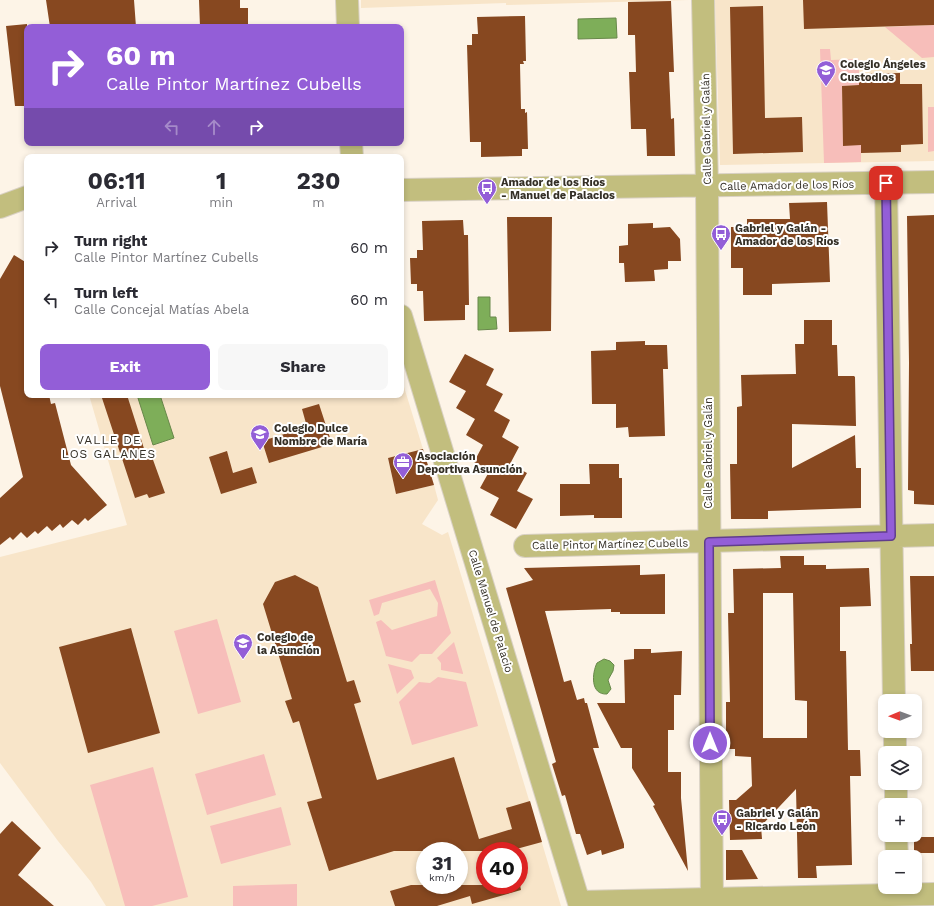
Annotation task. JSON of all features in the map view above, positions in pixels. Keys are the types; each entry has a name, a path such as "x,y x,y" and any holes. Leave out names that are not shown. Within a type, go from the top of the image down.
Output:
{"street":[{"path":"347,0 348,24"},
{"name":"Calle Gabriel y Galán","path":"703,0 707,186 712,903"},
{"name":"Calle Amador de los Ríos","path":"404,190 934,182"},
{"path":"886,183 894,694"},
{"path":"0,207 24,198"},
{"name":"Calle Manuel de Palacio","path":"404,326 580,904"},
{"name":"Calle Pintor Martínez Cubells","path":"525,546 934,535"},
{"path":"580,904 712,903 878,892"},
{"path":"922,893 934,894"}],"shaded area":[{"path":"361,0 689,0 506,5 506,3 361,8"},
{"name":"Colegio Ángeles Custodios","path":"715,0 934,0 934,161 720,165"},
{"path":"616,18 617,38 578,39 578,19"},
{"path":"934,25 934,57 922,58 885,27"},
{"path":"820,49 830,49 831,60 859,59 859,85 842,86 843,145 861,145 861,162 824,163"},
{"path":"928,107 934,107 934,151 928,152"},
{"path":"478,297 490,297 490,317 496,317 497,329 478,330"},
{"name":"Colegio de la Asunción","path":"404,387 423,449 388,458 396,494 434,485 438,500 422,524 442,535 448,532 561,906 106,906 91,882 58,841 0,763 0,557 127,525 90,398 404,398"},
{"path":"138,398 161,398 174,438 153,445"},
{"path":"435,580 451,633 432,654 420,654 412,662 386,656 376,622 381,620 392,630 437,616 438,603 430,589 382,603 379,614 374,616 369,600"},
{"path":"217,619 241,702 198,714 174,631"},
{"path":"454,642 463,674 441,670 441,663 437,658"},
{"path":"604,659 610,661 614,665 613,671 608,680 611,689 607,694 598,691 595,687 593,677 597,663"},
{"path":"388,664 411,670 414,678 397,694"},
{"path":"438,677 466,682 478,726 412,745 399,702 419,682 430,683"},
{"path":"264,754 276,795 207,815 195,774"},
{"path":"153,767 188,897 152,906 125,906 90,785"},
{"path":"281,807 291,845 221,864 210,826"},
{"path":"297,884 297,906 233,906 233,886"}],"building":[{"path":"46,0 134,0 136,24 50,24"},
{"path":"199,0 240,0 240,8 248,8 248,24 200,24"},
{"path":"803,0 934,0 934,25 804,29"},
{"path":"671,1 674,72 669,72 671,119 674,118 675,156 647,156 646,129 631,129 629,72 636,72 635,35 628,35 628,2"},
{"path":"763,6 765,118 802,117 803,152 733,154 730,7"},
{"path":"525,16 526,61 523,61 524,64 520,64 521,109 525,109 525,113 527,112 528,149 522,149 522,156 481,157 481,142 470,142 467,45 472,45 472,34 478,34 477,17"},
{"path":"24,24 24,106 15,106 6,26"},
{"path":"900,73 900,84 922,84 923,144 901,145 901,152 861,153 861,145 843,146 842,86 859,85 859,74"},
{"path":"827,202 830,282 772,284 772,295 743,295 743,268 731,268 731,227 747,227 747,219 790,219 789,203"},
{"path":"934,215 934,505 914,504 914,491 908,490 909,363 907,216"},
{"path":"507,217 552,217 551,331 509,332"},
{"path":"463,220 464,235 468,235 469,305 465,305 465,320 424,321 423,291 417,291 417,284 411,284 410,258 417,258 417,250 423,250 422,221"},
{"path":"653,223 653,228 670,227 680,239 681,261 668,261 668,269 654,270 655,281 625,282 624,263 619,263 619,246 628,245 628,224"},
{"path":"14,255 24,261 24,398 50,398 51,404 55,403 71,465 107,505 88,521 85,518 78,525 72,520 63,528 60,524 52,531 47,526 38,534 35,531 27,538 21,532 13,540 10,537 0,545 0,498 23,477 0,386 0,279"},
{"path":"804,320 832,320 832,345 837,345 838,376 855,377 856,426 792,424 792,468 855,435 856,468 861,468 861,508 768,511 768,519 731,519 730,464 737,464 737,407 742,406 741,375 796,374 795,344 804,344"},
{"path":"645,341 645,345 667,345 668,369 663,369 665,436 629,437 628,427 616,428 616,404 592,404 591,351 616,350 616,342"},
{"path":"465,354 494,369 486,385 503,394 494,411 510,420 502,437 519,447 510,464 527,473 517,491 533,499 516,529 490,515 499,498 480,488 490,470 474,462 483,445 466,435 475,419 456,408 466,391 449,382"},
{"path":"102,398 128,398 147,458 152,457 165,493 149,498 147,494 135,498"},
{"path":"319,404 332,444 269,463 262,441 307,427 302,409"},
{"path":"423,449 434,485 396,494 388,458"},
{"path":"227,451 233,473 252,467 257,483 221,494 209,457"},
{"path":"589,464 619,464 619,478 622,478 622,518 594,518 594,515 560,516 560,484 590,484"},
{"path":"780,556 804,556 804,565 826,565 826,569 869,568 871,606 840,607 840,651 846,651 848,750 860,750 861,776 850,776 852,865 816,866 817,878 798,878 796,789 761,826 762,839 730,840 729,800 736,800 752,786 751,757 735,756 735,749 726,749 726,702 730,702 728,613 734,613 733,569 781,568","holes":["763,593 793,593 795,700 807,701 807,738 763,738"]},
{"path":"640,565 640,575 665,574 665,614 620,614 620,612 611,612 611,609 545,611 564,682 571,680 577,700 584,698 585,703 587,703 599,748 593,748 624,844 624,848 602,855 601,850 587,855 580,834 576,834 565,795 562,796 552,764 556,762 506,588 533,580 524,568"},
{"path":"295,575 318,587 347,682 354,680 361,702 354,704 377,780 454,757 479,839 512,829 506,808 530,801 542,842 528,846 528,842 476,842 476,851 468,851 468,842 416,842 416,851 394,851 329,871 307,802 322,798 299,721 293,723 285,701 292,699 263,604 275,582"},
{"path":"910,576 934,576 934,671 911,671 910,644 912,644"},
{"path":"131,628 160,733 88,753 59,647"},
{"path":"634,649 651,649 651,653 682,651 681,695 674,695 674,730 668,730 668,772 681,772 681,798 688,871 653,806 655,805 632,768 632,748 621,748 597,703 625,703 624,660 634,659"},
{"path":"12,821 41,848 18,875 54,906 0,906 0,834"},
{"path":"922,837 934,837 934,853 922,853 922,850 914,850 914,842 922,842"},
{"path":"726,850 742,850 758,879 726,880"},
{"path":"416,885 416,894 468,894 468,885 476,885 476,894 507,894 472,904 470,896 437,906 395,906 390,891"}],"place":[{"name":"Colegio Ángeles Custodios","path":"826,87"},
{"name":"Amador de los Ríos - Manuel de Palacios","path":"487,205"},
{"name":"Gabriel y Galán - Amador de los Ríos","path":"721,251"},
{"name":"Colegio Dulce Nombre de María","path":"260,451"},
{"name":"Asociación Deportiva Asunción","path":"403,479"},
{"name":"Colegio de la Asunción","path":"243,660"},
{"name":"Gabriel y Galán - Ricardo León","path":"722,836"}],"district":[{"name":"VALLE DE LOS GALANES","path":"109,447"}],"route":[{"path":"710,743 709,542 891,536 886,183"}]}
